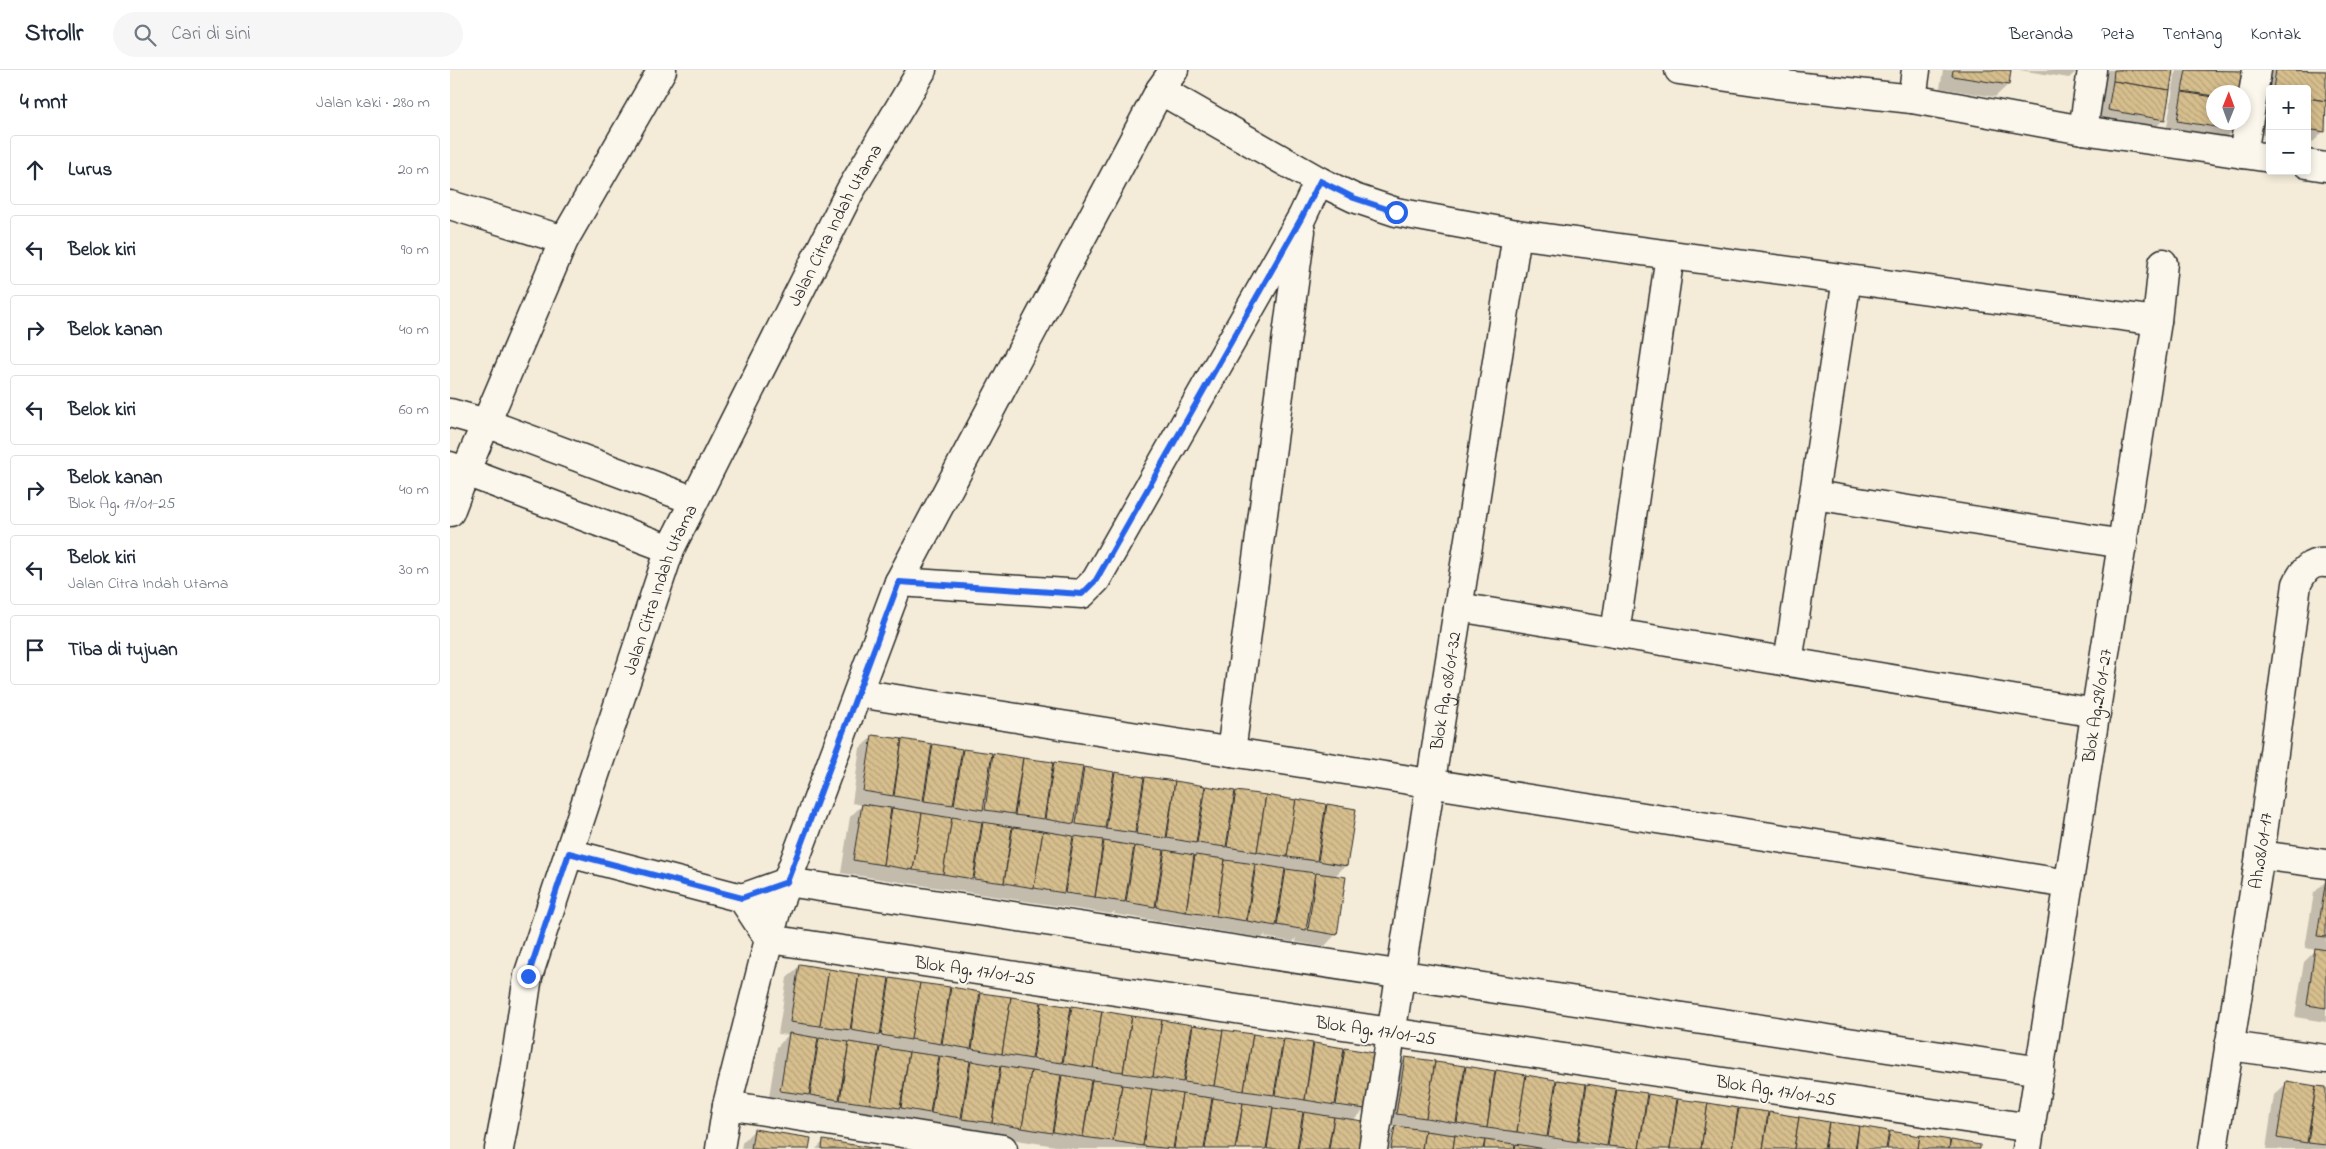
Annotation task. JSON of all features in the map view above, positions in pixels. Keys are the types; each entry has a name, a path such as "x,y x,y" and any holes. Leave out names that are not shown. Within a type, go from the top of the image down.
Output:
{"street":[{"path":"450,512 458,468 486,423 564,240 662,70"},
{"name":"Jalan Citra Indah Utama","path":"499,1149 514,1070 528,976 670,549 850,191 922,70"},
{"path":"1679,70 1777,77 2083,130 2266,157"},
{"path":"1912,99 1916,70"},
{"path":"2083,130 2092,70"},
{"path":"2243,154 2257,70"},
{"path":"720,1149 726,1105 777,908 899,582 1167,80 1320,181 1354,198 1396,212 1517,234 2158,321"},
{"path":"2311,164 2326,166"},
{"path":"899,582 1082,594 1096,580 1302,217 1320,181"},
{"path":"450,206 564,240"},
{"path":"1231,752 1302,217"},
{"name":"Blok Ag. 08/01-32","path":"1373,1149 1517,234"},
{"path":"1615,633 1670,255"},
{"name":"Blok Ag.29/01-27","path":"2029,1138 2158,321 2163,263"},
{"path":"1788,662 1847,279"},
{"path":"450,413 486,423 693,500"},
{"path":"458,468 670,549"},
{"path":"1814,495 2123,544"},
{"name":"Ah.08/01-17","path":"2213,1149 2260,855 2296,584 2305,569 2323,563"},
{"path":"1458,608 2096,713"},
{"path":"858,693 2069,884"},
{"path":"569,853 742,898 787,882 2040,1071"},
{"path":"2260,855 2326,864"},
{"path":"742,898 769,940"},
{"name":"Blok Ag. 17/01-25","path":"769,940 1391,1032 2029,1138"},
{"path":"2229,1046 2326,1059"},
{"path":"726,1105 891,1140 1003,1149"}],"building":[{"path":"1953,70 2011,70 2009,85 1952,76"},
{"path":"2114,70 2173,70 2170,90 2113,81"},
{"path":"2186,70 2244,71 2242,85 2206,85 2206,95 2182,91"},
{"path":"2276,70 2326,71 2326,101 2311,99 2311,85 2274,85"},
{"path":"2113,81 2170,90 2165,120 2108,110"},
{"path":"2182,92 2206,96 2206,126 2177,121"},
{"path":"2311,99 2326,101 2325,132 2311,130"},
{"path":"872,735 902,739 893,796 863,791"},
{"path":"902,739 932,744 923,801 894,796"},
{"path":"933,744 962,749 953,805 924,801"},
{"path":"963,749 992,753 983,810 954,805"},
{"path":"993,753 1023,758 1014,814 985,810"},
{"path":"1023,758 1053,762 1044,819 1015,815"},
{"path":"1054,762 1083,766 1074,824 1045,819"},
{"path":"1084,767 1114,772 1105,828 1076,824"},
{"path":"1115,772 1144,777 1135,833 1106,829"},
{"path":"1145,777 1175,781 1166,838 1136,834"},
{"path":"1175,781 1205,786 1196,843 1167,838"},
{"path":"1206,786 1235,791 1226,847 1197,843"},
{"path":"1236,791 1266,795 1257,852 1227,847"},
{"path":"1266,795 1296,800 1287,857 1257,852"},
{"path":"1296,799 1326,804 1317,861 1287,857"},
{"path":"862,804 891,808 883,865 853,860"},
{"path":"1327,804 1356,809 1347,866 1318,861"},
{"path":"892,808 922,813 913,870 883,865"},
{"path":"922,813 952,818 943,874 913,870"},
{"path":"952,817 982,822 973,879 943,874"},
{"path":"983,822 1012,827 1004,883 974,879"},
{"path":"1013,827 1043,831 1034,888 1004,883"},
{"path":"1043,831 1073,836 1064,893 1034,888"},
{"path":"1074,836 1103,840 1095,897 1065,893"},
{"path":"1104,841 1134,846 1125,902 1095,898"},
{"path":"1135,846 1164,850 1155,907 1126,902"},
{"path":"1165,850 1194,855 1186,912 1156,907"},
{"path":"1195,855 1225,859 1216,916 1186,912"},
{"path":"1225,860 1255,864 1246,921 1216,916"},
{"path":"1256,864 1285,869 1276,926 1247,921"},
{"path":"1286,869 1315,873 1306,930 1277,925"},
{"path":"1316,873 1346,877 1337,935 1308,930"},
{"path":"2326,879 2326,937 2317,936"},
{"path":"2315,948 2326,950 2326,1008 2307,1005"},
{"path":"799,964 829,969 820,1026 790,1022"},
{"path":"829,969 859,974 850,1030 820,1026"},
{"path":"859,974 889,978 880,1035 851,1030"},
{"path":"890,978 920,983 911,1040 881,1035"},
{"path":"920,983 950,987 941,1044 911,1039"},
{"path":"951,987 980,992 971,1049 942,1044"},
{"path":"981,993 1011,997 1002,1054 972,1049"},
{"path":"1011,997 1041,1002 1032,1059 1002,1054"},
{"path":"1042,1002 1071,1007 1062,1063 1033,1059"},
{"path":"1072,1006 1102,1011 1093,1068 1063,1063"},
{"path":"1102,1011 1132,1016 1123,1072 1093,1068"},
{"path":"1132,1016 1162,1020 1153,1077 1123,1073"},
{"path":"1162,1020 1192,1025 1183,1082 1153,1077"},
{"path":"1193,1025 1223,1030 1214,1086 1184,1082"},
{"path":"1223,1030 1253,1034 1244,1091 1214,1086"},
{"path":"789,1033 818,1038 809,1095 780,1091"},
{"path":"1253,1034 1283,1039 1274,1095 1244,1091"},
{"path":"819,1038 849,1042 839,1100 810,1095"},
{"path":"1284,1039 1313,1043 1305,1100 1275,1095"},
{"path":"849,1042 879,1047 870,1104 840,1100"},
{"path":"1314,1043 1344,1048 1335,1105 1305,1100"},
{"path":"880,1047 909,1052 900,1108 870,1104"},
{"path":"1345,1048 1374,1053 1366,1109 1336,1105"},
{"path":"909,1052 939,1056 930,1113 901,1108"},
{"path":"940,1056 970,1061 961,1118 931,1113"},
{"path":"1405,1057 1435,1061 1426,1118 1396,1114"},
{"path":"971,1061 1000,1066 992,1123 962,1119"},
{"path":"1435,1062 1465,1066 1456,1123 1426,1118"},
{"path":"1001,1066 1031,1071 1022,1128 992,1123"},
{"path":"1466,1066 1495,1071 1487,1128 1457,1123"},
{"path":"1496,1070 1526,1075 1517,1132 1487,1128"},
{"path":"1031,1071 1061,1075 1052,1133 1022,1128"},
{"path":"1062,1075 1091,1080 1083,1137 1053,1132"},
{"path":"1526,1075 1556,1080 1547,1137 1517,1132"},
{"path":"1092,1080 1122,1084 1113,1141 1083,1137"},
{"path":"1557,1080 1586,1084 1577,1142 1548,1137"},
{"path":"2286,1081 2316,1086 2307,1143 2277,1138"},
{"path":"1587,1084 1616,1089 1607,1146 1578,1141"},
{"path":"1122,1085 1152,1089 1143,1146 1113,1141"},
{"path":"2316,1086 2326,1087 2326,1145 2308,1143"},
{"path":"1152,1089 1182,1094 1173,1149 1143,1146"},
{"path":"1617,1089 1647,1093 1639,1149 1608,1146"},
{"path":"1182,1094 1212,1098 1204,1149 1174,1149"},
{"path":"1648,1094 1677,1099 1670,1149 1639,1149"},
{"path":"1213,1098 1243,1103 1235,1149 1205,1149"},
{"path":"1678,1099 1708,1103 1701,1149 1670,1149"},
{"path":"1243,1103 1273,1107 1266,1149 1236,1149"},
{"path":"1708,1103 1738,1108 1732,1149 1701,1149"},
{"path":"1273,1108 1303,1112 1297,1149 1267,1149"},
{"path":"1739,1108 1768,1112 1763,1149 1732,1149"},
{"path":"1304,1112 1334,1117 1328,1149 1298,1149"},
{"path":"1769,1112 1799,1117 1794,1149 1763,1149"},
{"path":"1334,1117 1364,1121 1360,1149 1329,1149"},
{"path":"1799,1117 1829,1122 1824,1149 1794,1149"},
{"path":"1829,1122 1859,1126 1855,1149 1825,1149"},
{"path":"1395,1126 1425,1130 1422,1149 1391,1149"},
{"path":"1859,1126 1889,1131 1886,1149 1856,1149"},
{"path":"754,1129 811,1138 809,1149 751,1149"},
{"path":"1425,1131 1455,1135 1453,1149 1422,1149"},
{"path":"1890,1131 1920,1136 1918,1149 1887,1149"},
{"path":"1455,1135 1485,1140 1483,1149 1453,1149"},
{"path":"1920,1135 1950,1140 1949,1149 1918,1149"},
{"path":"823,1140 879,1149 822,1149"},
{"path":"1485,1140 1515,1144 1514,1149 1484,1149"},
{"path":"1951,1140 1980,1145 1980,1149 1949,1149"},
{"path":"1516,1144 1545,1149 1515,1149"}],"route":[{"path":"528,976 569,853 742,898 787,882 899,582 1082,594 1096,580 1302,217 1320,181 1354,198 1396,212"}]}
